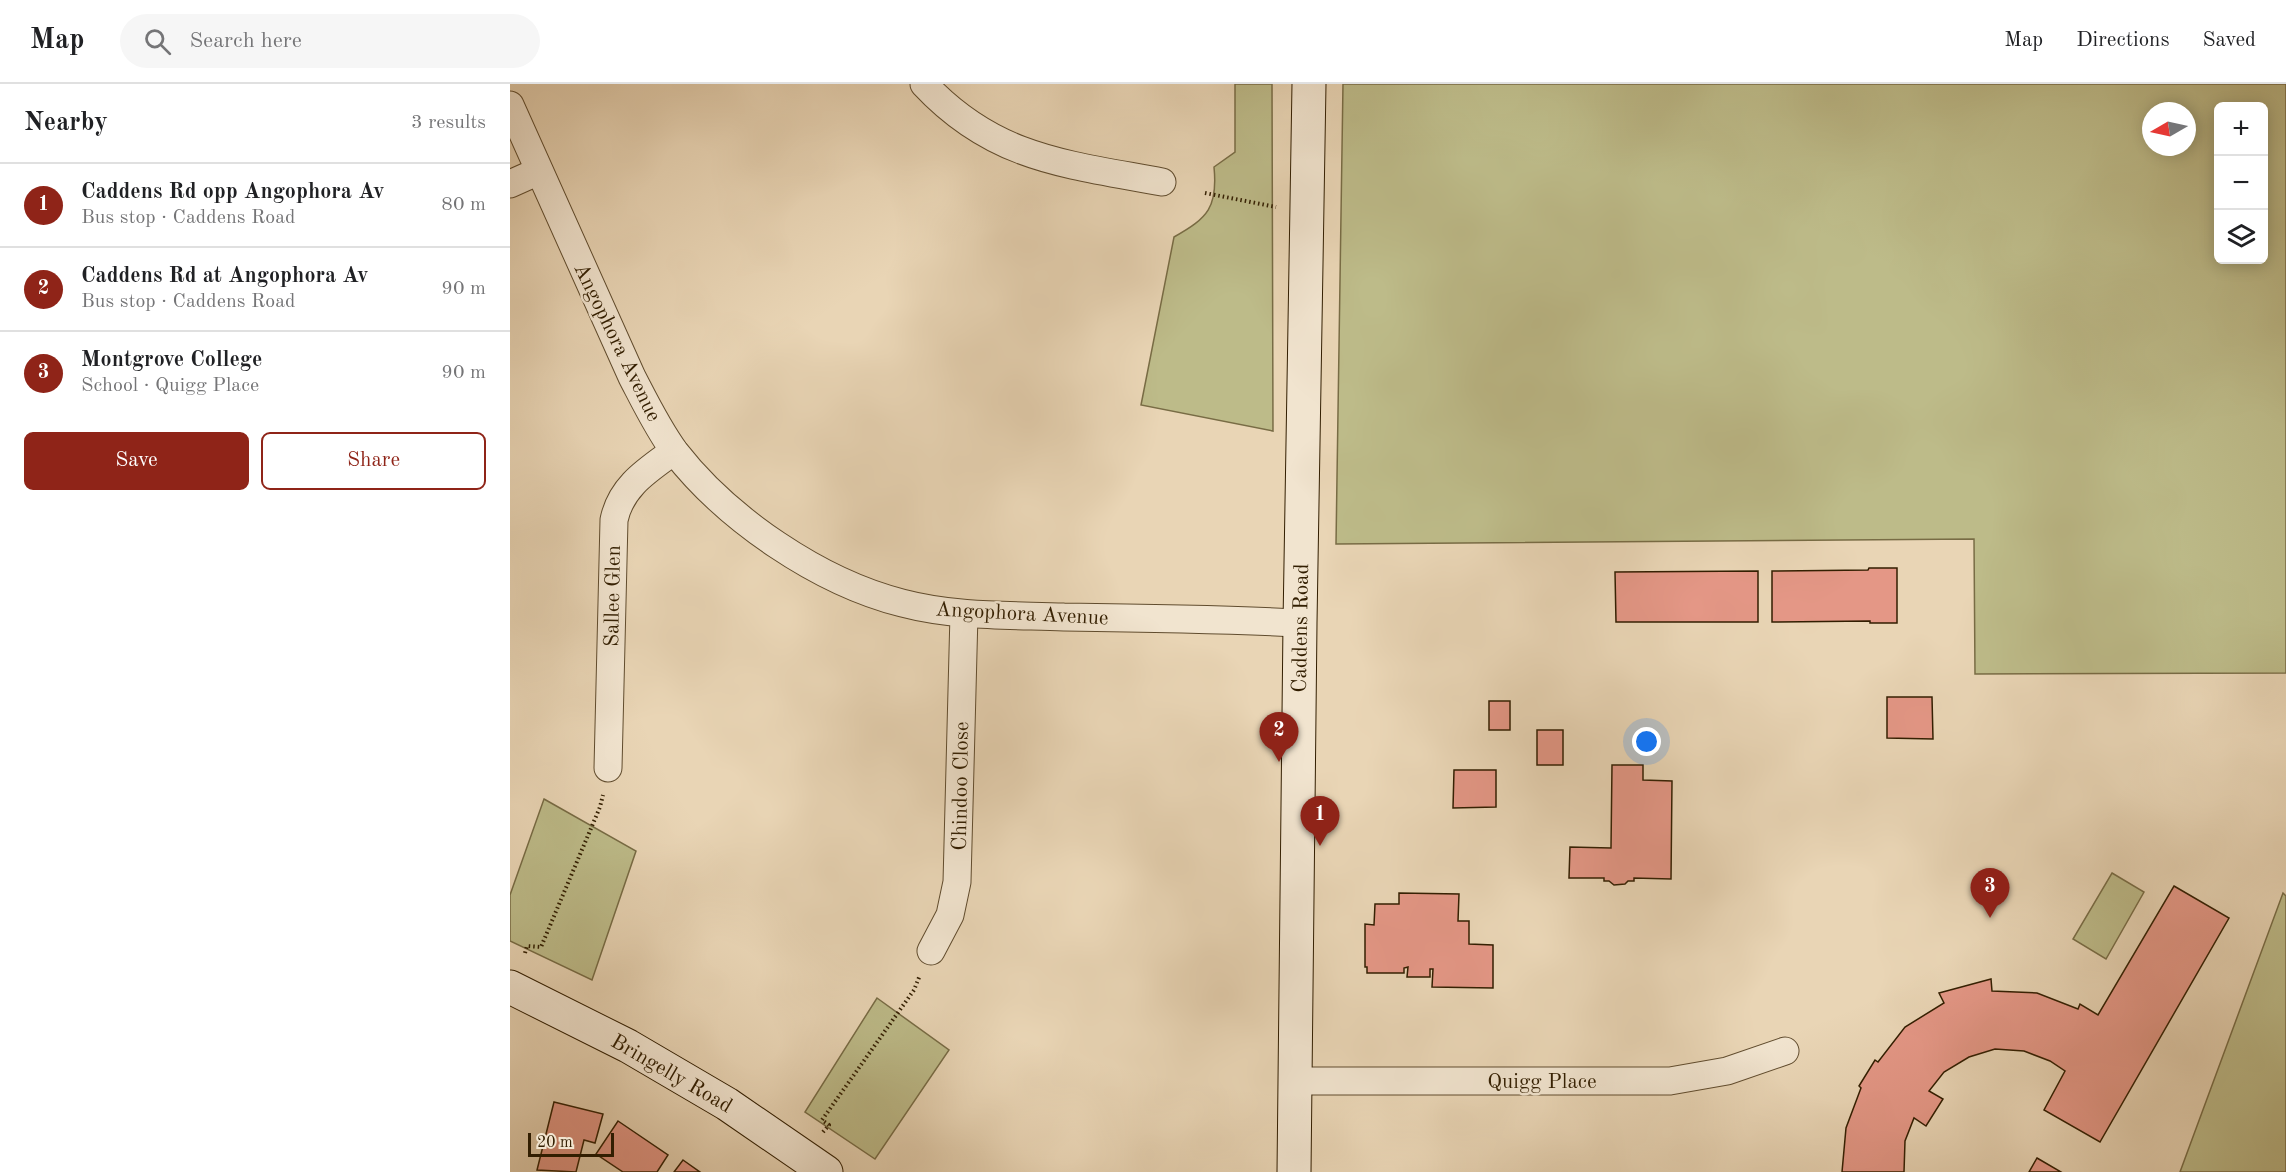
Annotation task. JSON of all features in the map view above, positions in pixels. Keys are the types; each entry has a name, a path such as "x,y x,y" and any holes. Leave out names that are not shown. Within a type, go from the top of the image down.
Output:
{"street":[{"path":"924,84 960,118 980,132 1018,150 1066,164 1162,182"},
{"name":"Caddens Road","path":"1294,1172 1309,84"},
{"name":"Angophora Avenue","path":"510,105 632,377 652,416 674,451 693,472 738,515 791,553 817,569 854,586 901,603 964,614 1300,622"},
{"path":"510,184 539,171"},
{"name":"Sallee Glen","path":"608,768 616,509 637,478 674,451"},
{"name":"Chindoo Close","path":"931,951 950,915 957,882 964,614"},
{"name":"Bringelly Road","path":"510,987 628,1046 727,1104 826,1172"},
{"name":"Quigg Place","path":"1295,1081 1670,1081 1727,1071 1785,1051"}],"path":[{"path":"1205,193 1276,207"},
{"path":"525,953 527,946 541,947 600,807 608,768"},
{"path":"823,1133 829,1125 822,1120 914,990 931,951"}],"shaded area":[{"path":"1235,84 1272,84 1273,431 1141,405 1174,237 1203,217 1212,202 1214,167 1235,152"},
{"path":"1343,84 2286,84 2286,673 1975,674 1974,539 1336,544"},
{"path":"544,799 636,851 592,980 510,941 510,895"},
{"path":"2112,873 2144,892 2106,959 2073,939"},
{"path":"2283,893 2286,896 2286,1172 2180,1172"},
{"path":"877,998 949,1050 875,1159 805,1112"}],"building":[{"path":"1869,568 1897,568 1897,623 1772,622 1772,571 1868,570"},
{"path":"1758,571 1758,622 1616,622 1615,572"},
{"path":"1887,697 1932,697 1933,739 1887,738"},
{"path":"1489,701 1510,701 1510,730 1489,730"},
{"path":"1537,730 1563,730 1563,765 1537,765"},
{"path":"1612,765 1643,765 1643,780 1672,781 1671,879 1634,878 1634,881 1614,885 1609,881 1604,881 1604,878 1569,878 1570,847 1611,848"},
{"path":"1454,770 1496,770 1496,807 1453,808"},
{"path":"2174,886 2229,918 2100,1142 2044,1110 2065,1071 2050,1061 2024,1051 1995,1049 1969,1057 1944,1072 1929,1091 1943,1099 1926,1126 1914,1118 1905,1141 1904,1172 1842,1172 1846,1128 1861,1088 1859,1086 1875,1060 1878,1062 1905,1027 1944,1003 1939,993 1991,979 1992,991 2037,993 2078,1009 2080,1004 2098,1015"},
{"path":"1399,893 1459,894 1458,921 1469,921 1469,944 1493,945 1493,988 1432,987 1433,969 1430,969 1430,977 1407,977 1408,967 1404,968 1404,973 1367,973 1365,924 1374,925 1375,904 1399,904"},
{"path":"554,1102 603,1114 595,1143 584,1140 576,1172 537,1170"},
{"path":"618,1121 668,1155 657,1172 623,1172 596,1154"},
{"path":"2037,1158 2061,1172 2029,1172"},
{"path":"683,1160 700,1172 674,1172"}],"place":[{"name":"Caddens Rd at Angophora Av","path":"1279,762"},
{"name":"Caddens Rd opp Angophora Av","path":"1320,846"},
{"name":"Montgrove College","path":"1990,918"}]}
